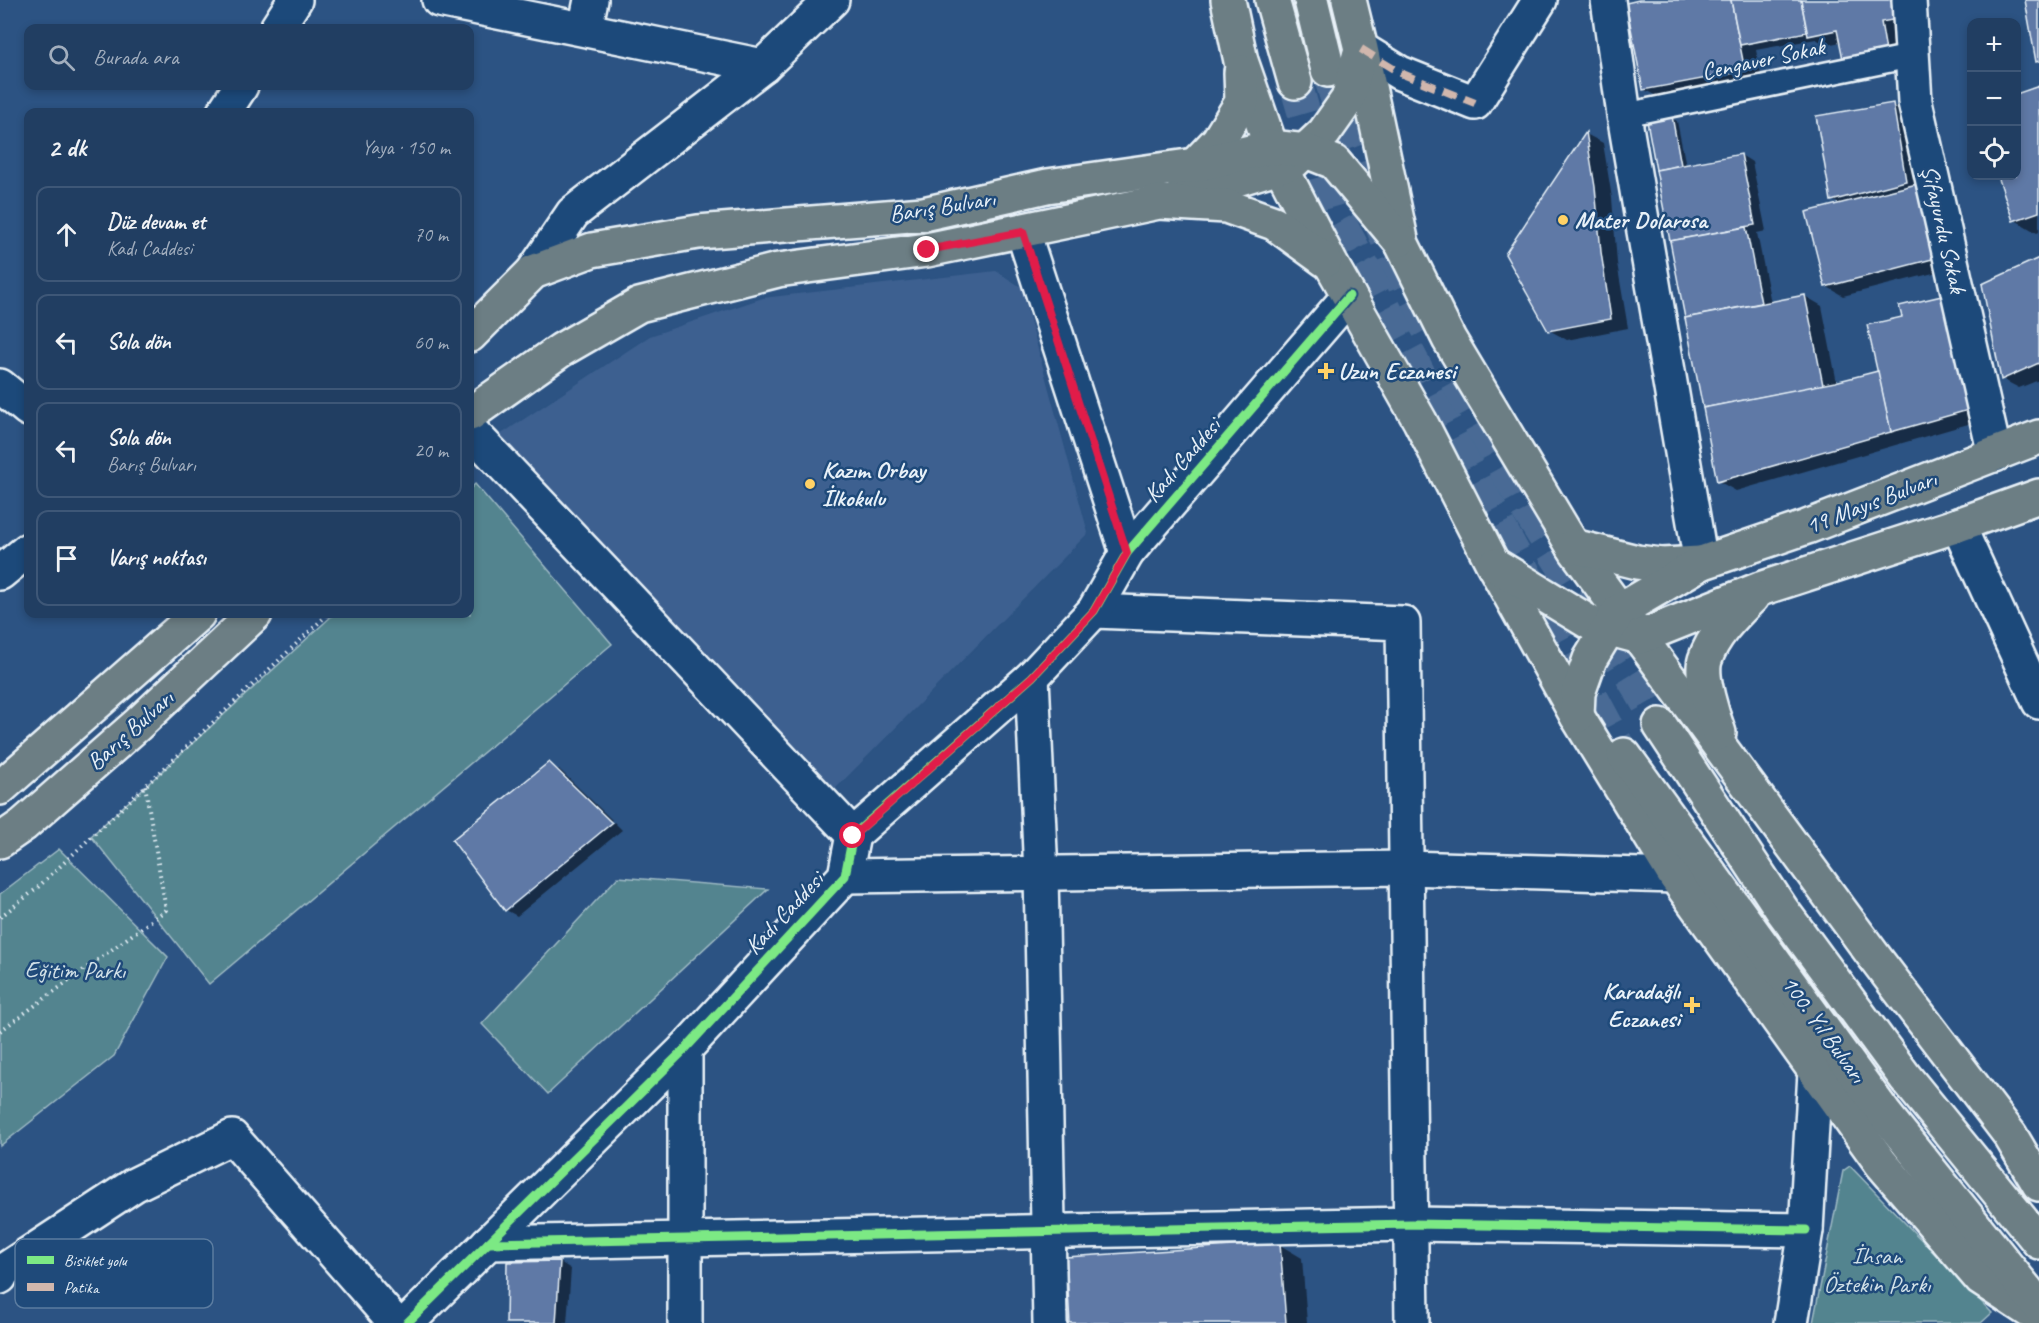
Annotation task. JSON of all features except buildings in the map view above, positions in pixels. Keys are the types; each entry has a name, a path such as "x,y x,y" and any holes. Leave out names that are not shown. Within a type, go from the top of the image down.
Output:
{"main road":[{"path":"1196,165 1218,141 1242,102 1241,61 1228,0"},
{"path":"1272,0 1295,82"},
{"path":"1311,0 1328,70"},
{"path":"1349,0 1402,244"},
{"path":"1160,202 1286,155 1324,133 1348,99 1361,49"},
{"path":"1241,61 1286,155 1331,264 1420,421 1493,564 1577,716 1675,876 1881,1163 1981,1280 2039,1317"},
{"path":"1286,155 1334,162 1402,244 1449,339 1573,546 1614,620 1640,638 1873,955 2010,1135 2039,1184"},
{"name":"Barış Bulvarı","path":"474,331 533,272 592,250 698,232 923,214 1047,186 1286,155"},
{"name":"Barış Bulvarı","path":"474,411 561,350 639,305 777,270 927,250 1160,202 1226,206 1274,223 1331,264"},
{"name":"19 Mayıs Bulvarı","path":"1701,563 1807,527 2039,437"},
{"name":"19 Mayıs Bulvarı","path":"1640,638 1760,589 1958,525 2039,496"},
{"path":"1573,546 1645,563 1662,565 1701,563"},
{"path":"1493,564 1592,624 1614,620 1701,563"},
{"path":"1727,757 1708,704 1704,662 1725,624 1760,589"},
{"name":"Barış Bulvarı","path":"0,788 193,618"},
{"name":"Barış Bulvarı","path":"0,841 23,825 137,725 251,618"},
{"path":"1577,716 1578,693 1590,659 1614,620"},
{"name":"100. Yıl Bulvarı","path":"1660,725 1782,910 1905,1077 2039,1242"},
{"name":"100. Yıl Bulvarı","path":"1618,746 1884,1113 2039,1306"}],"street":[{"path":"280,24 295,0"},
{"path":"439,0 588,15 763,66"},
{"path":"533,272 573,213 763,66 832,0"},
{"path":"1361,49 1401,73 1475,103 1540,0"},
{"path":"1608,0 1624,115 1701,563"},
{"name":"Şifayurdu Sokak","path":"1909,0 1915,102 1995,455"},
{"path":"227,108 238,90"},
{"path":"1023,232 1127,553"},
{"name":"Kadı Caddesi","path":"407,1323 685,1049 845,876 853,836 1032,677 1094,611 1127,553 1349,296"},
{"path":"0,386 24,406"},
{"path":"474,434 853,836"},
{"path":"1958,525 2039,702"},
{"path":"0,573 24,553"},
{"path":"1094,611 1403,623 1412,1323"},
{"path":"1032,677 1041,874 1050,1323"},
{"path":"845,876 1406,868 1675,876"},
{"path":"685,1049 685,1323"},
{"path":"1791,1323 1806,1230 1815,1072"},
{"path":"51,1239 134,1185 232,1137 395,1323"},
{"path":"488,1243 1411,1224 1806,1230"},
{"path":"0,1277 3,1270 15,1262"}],"lane":[{"name":"Cengaver Sokak","path":"1624,115 1912,56"}],"path":[{"path":"0,917 35,890 324,618"},
{"path":"0,1031 166,910 145,784"}],"shaded area":[{"name":"Kazım Orbay İlkokulu","path":"996,271 1021,287 1088,533 833,791 500,435 650,336 763,298"}],"green space":[{"path":"474,485 612,644 209,984 91,836 330,618 474,618"},
{"name":"Eğitim Parkı","path":"59,849 168,957 114,1056 0,1146 0,894"},
{"path":"618,877 768,889 548,1094 482,1024"},
{"name":"İhsan Öztekin Parkı","path":"1850,1166 1992,1313 1981,1323 1813,1323 1843,1171"}],"tunnel":[{"path":"1328,70 1350,142 1406,290 1433,338"},
{"path":"1295,82 1332,208 1500,528 1618,746"},
{"path":"1456,380 1529,512 1660,725"}],"marked path":[{"path":"1361,49 1400,73 1475,103"}],"cycle path":[{"path":"407,1323 685,1049 845,876 853,835 1032,677 1094,611 1127,553 1349,296"},
{"path":"488,1243 1411,1224 1806,1230"}],"place":[{"name":"Mater Dolarosa","path":"1563,220"},
{"name":"Uzun Eczanesi","path":"1326,371"},
{"name":"Kazım Orbay İlkokulu","path":"810,484"},
{"name":"Karadağlı Eczanesi","path":"1692,1005"}],"route":[{"path":"853,836 1032,677 1094,611 1127,553 1023,232 927,250"}]}
